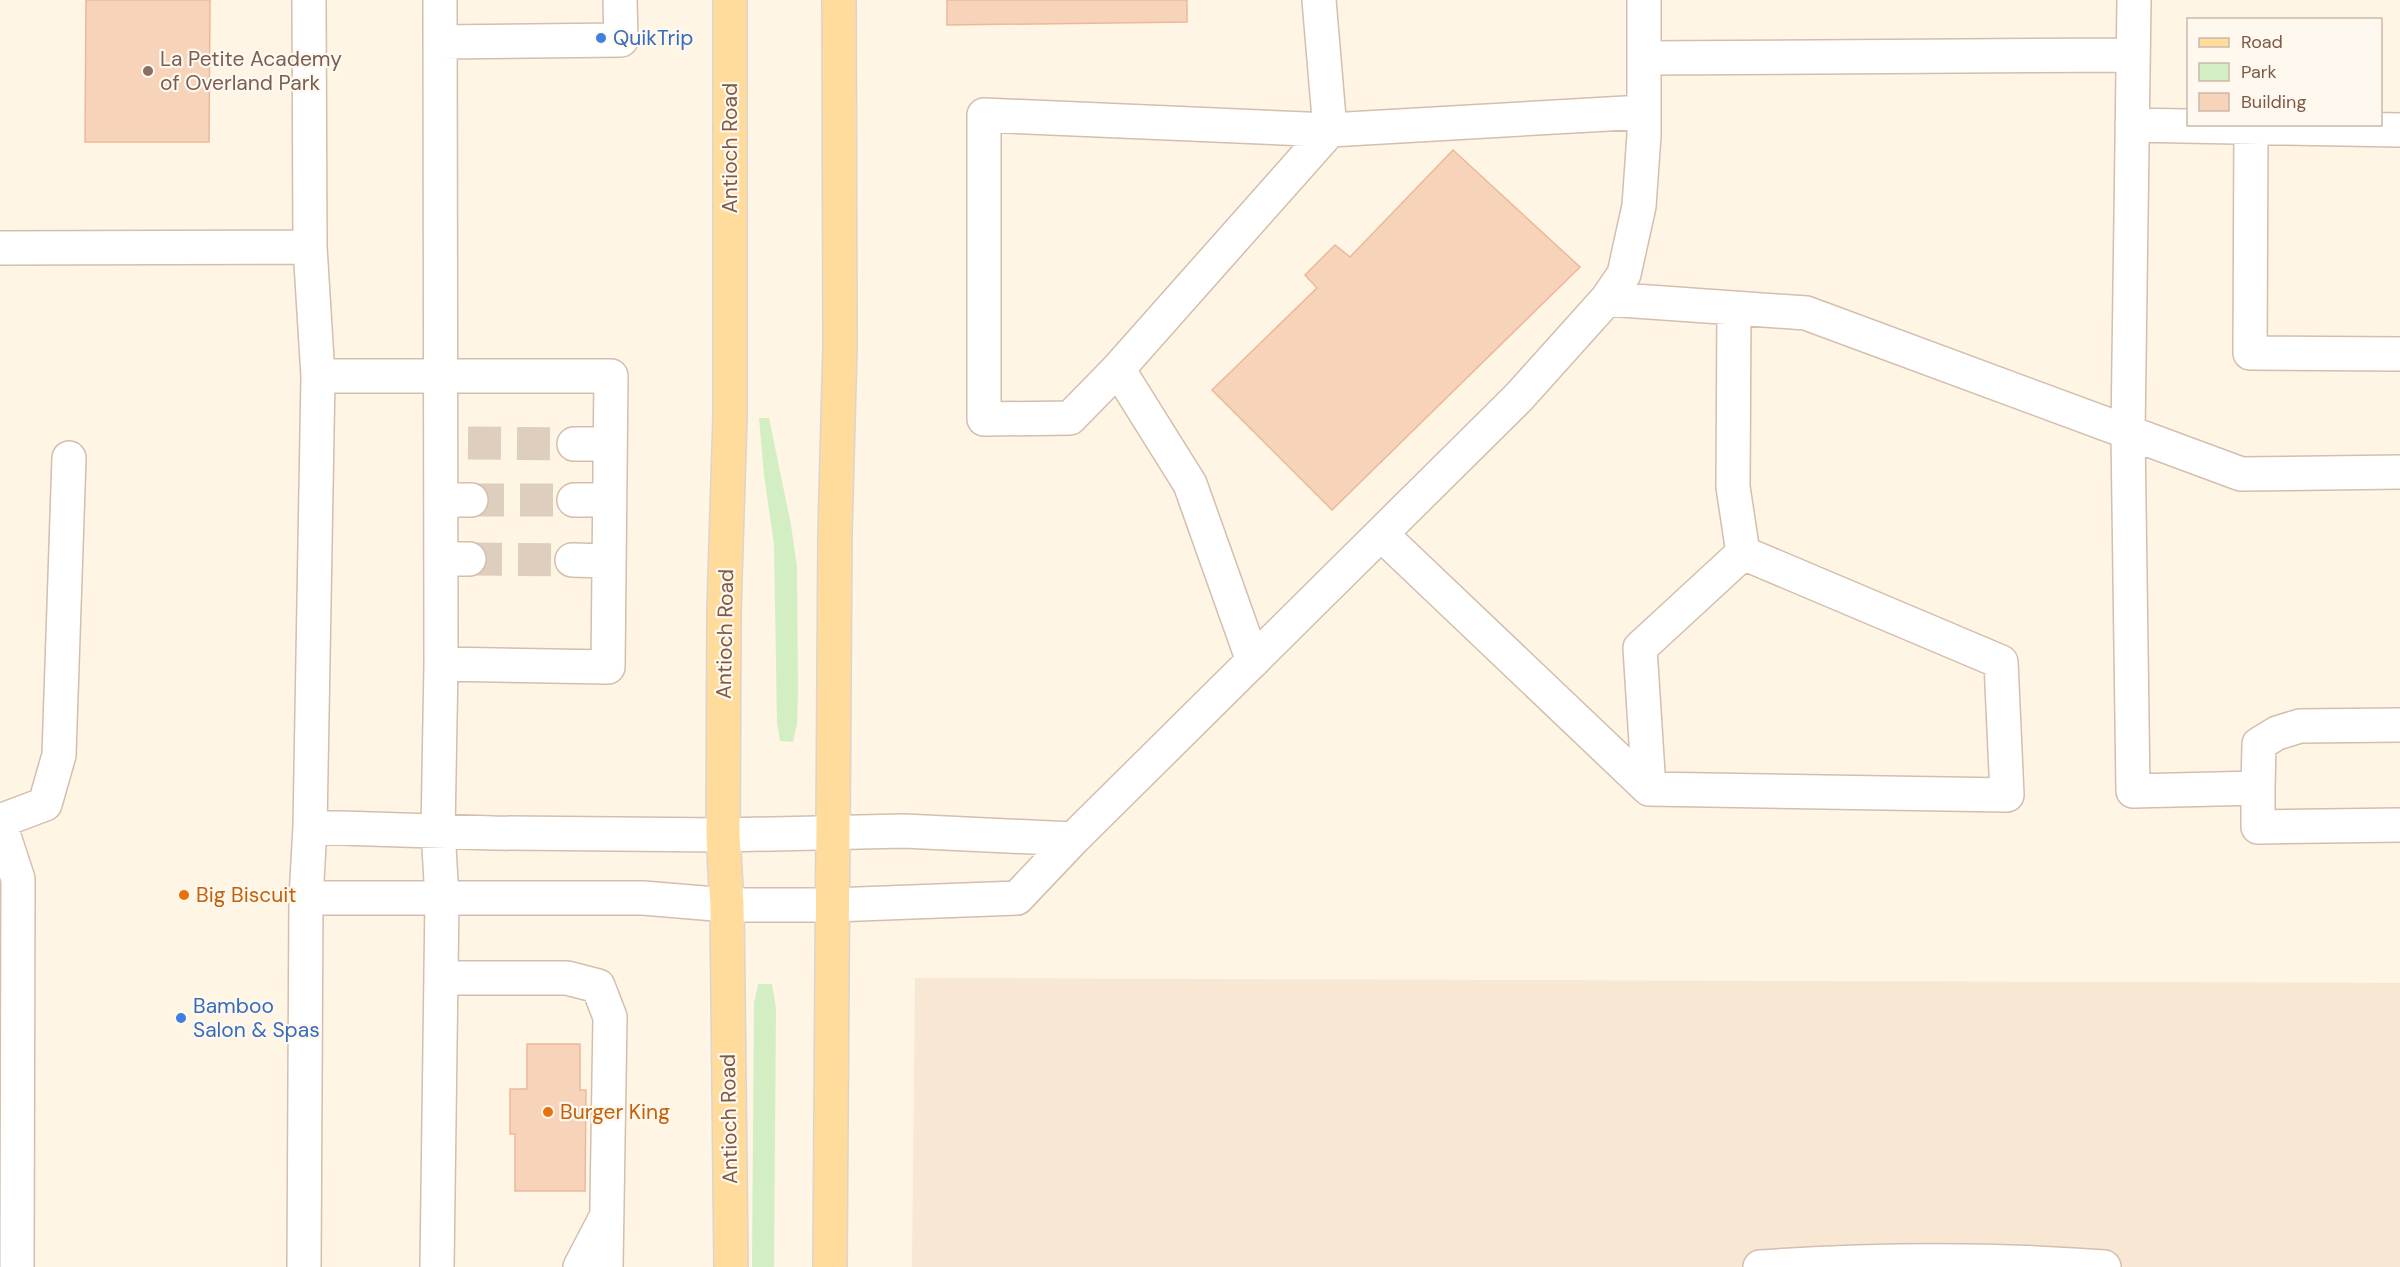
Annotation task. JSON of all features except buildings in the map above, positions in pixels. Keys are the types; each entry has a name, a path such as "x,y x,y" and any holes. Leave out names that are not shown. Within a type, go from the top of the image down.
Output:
{"main road":[{"name":"Antioch Road","path":"730,0 730,416 724,610 723,835 727,905 731,1267"},
{"path":"830,1267 835,533 840,346 839,0"}],"street":[{"path":"304,1267 306,898 310,827 318,376 310,247 309,0"},
{"path":"437,1267 442,898 438,831 441,664 455,559 456,500 454,443 441,376 440,0"},
{"path":"440,42 621,40 620,0"},
{"path":"1319,0 1330,130 1118,369 1070,418 984,419 984,115 1330,130 1643,112"},
{"path":"306,898 643,898 727,905 833,905 1017,898 1073,839 1519,397 1607,299 1624,274 1632,242 1642,169 1644,0"},
{"path":"2133,0 2128,433 2133,791 2258,788"},
{"path":"1644,58 2133,55"},
{"path":"2132,125 2187,126"},
{"path":"2192,126 2400,130"},
{"path":"2251,127 2250,353 2400,354"},
{"path":"0,248 310,247"},
{"path":"1607,299 1806,313 2241,474 2400,472"},
{"path":"1734,308 1733,487 1743,553"},
{"path":"1118,369 1190,484 1252,661"},
{"path":"318,376 611,376 608,668 441,664"},
{"path":"574,444 610,444"},
{"path":"17,1267 18,879 0,822 45,804 59,755 69,458"},
{"path":"574,500 609,500"},
{"path":"1381,534 1649,789 2007,795 2001,662 1743,553"},
{"path":"1649,789 1640,648 1743,553"},
{"path":"572,560 609,561"},
{"path":"2400,726 2300,726 2277,733 2259,744 2258,827 2400,825"},
{"path":"310,827 723,835 904,831 1073,839"},
{"path":"441,978 567,978 598,986 610,1017 606,1267"},
{"path":"580,1267 607,1216"},
{"path":"1760,1267 1886,1260 2029,1261 2104,1267"}],"shaded area":[{"path":"915,978 2400,983 2400,1267 912,1267"}],"green space":[{"path":"759,418 769,418 791,525 797,567 798,692 797,724 793,742 780,741 777,723 774,544"},
{"path":"758,984 772,984 776,1008 774,1267 752,1267 754,1003"}],"tunnel":[{"path":"468,443 574,444"},
{"path":"471,500 574,500"},
{"path":"469,559 572,560"}],"place":[{"name":"QuikTrip","path":"601,38"},
{"name":"La Petite Academy of Overland Park","path":"148,71"},
{"name":"Big Biscuit","path":"184,895"},
{"name":"Bamboo Salon & Spas","path":"181,1018"},
{"name":"Burger King","path":"548,1112"}]}
